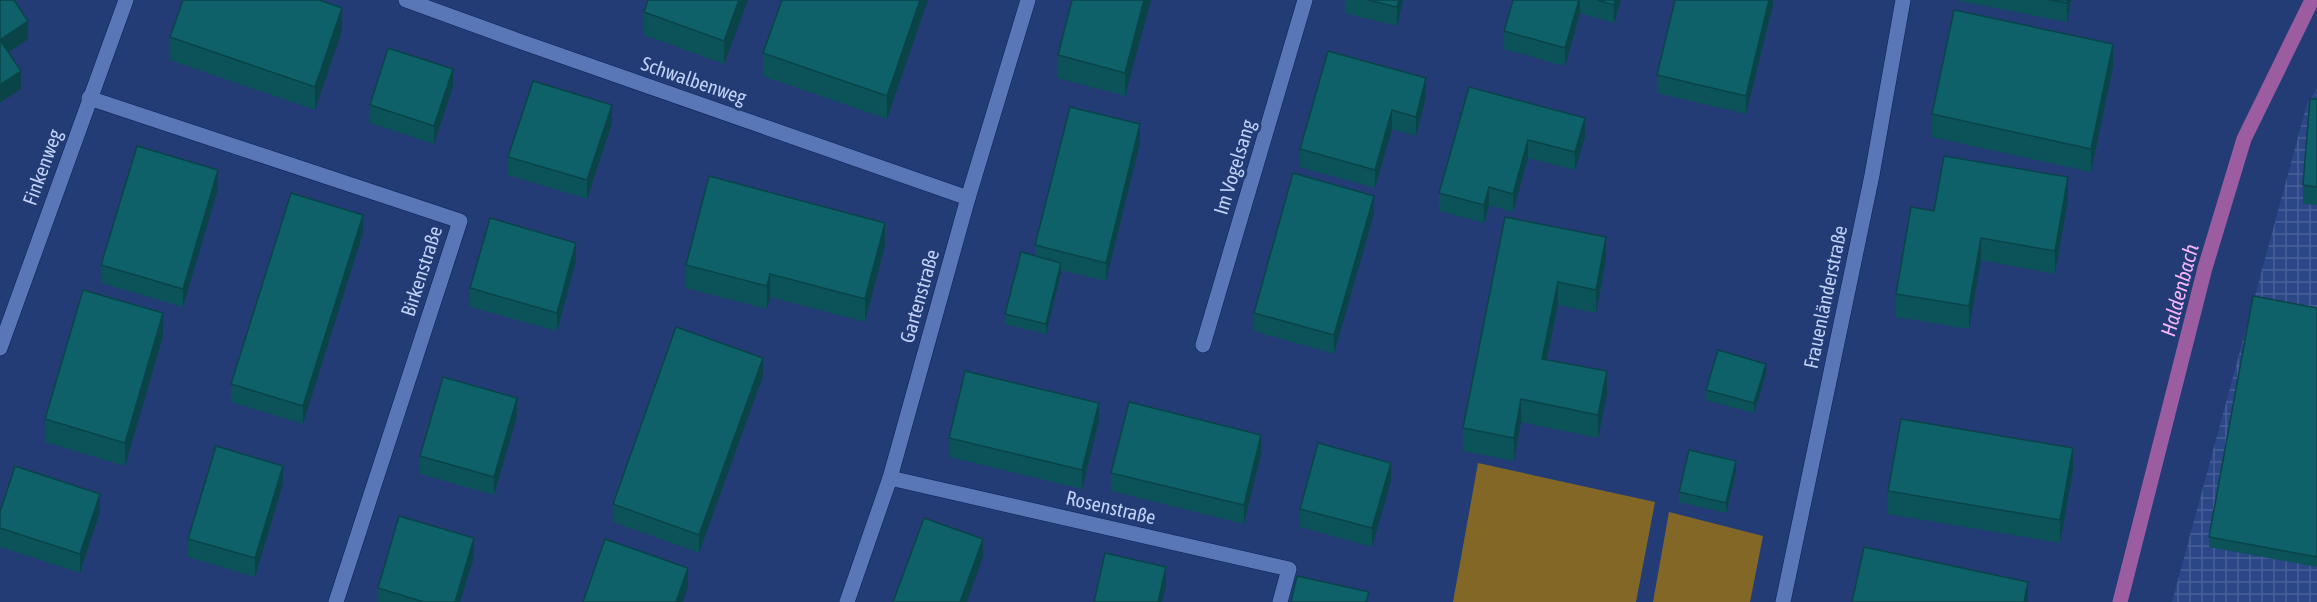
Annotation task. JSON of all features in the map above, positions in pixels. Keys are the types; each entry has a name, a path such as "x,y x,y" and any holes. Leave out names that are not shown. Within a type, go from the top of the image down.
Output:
{"street":[{"name":"Finkenweg","path":"0,348 126,0"},
{"name":"Schwalbenweg","path":"406,0 968,198"},
{"name":"Gartenstraße","path":"847,602 890,478 968,198 1028,0"},
{"name":"Im Vogelsang","path":"1203,345 1305,0"},
{"name":"Frauenländerstraße","path":"1783,602 1872,176 1903,0"},
{"name":"Birkenstraße","path":"89,98 460,220 336,602"},
{"name":"Rosenstraße","path":"890,478 1289,568 1280,602"}],"shaded area":[{"path":"2317,89 2317,602 2172,602 2307,104"},
{"path":"1478,463 1655,502 1636,602 1453,602"},
{"path":"1669,512 1763,536 1750,602 1653,602"}],"building":[{"path":"0,0 14,0 28,21 0,40"},
{"path":"183,0 319,0 342,8 315,87 170,37"},
{"path":"648,0 739,0 724,41 644,12"},
{"path":"782,0 920,0 887,96 763,53"},
{"path":"1072,0 1144,0 1125,73 1058,55"},
{"path":"1368,0 1399,0 1397,7"},
{"path":"1513,0 1579,0 1565,48 1504,31"},
{"path":"1597,0 1615,0 1614,5"},
{"path":"1675,0 1769,0 1746,96 1657,75"},
{"path":"2049,0 2067,0 2067,3"},
{"path":"1954,10 2113,44 2091,149 1932,114"},
{"path":"0,40 21,71 0,85"},
{"path":"388,48 453,69 434,126 370,105"},
{"path":"1328,51 1426,78 1416,117 1392,110 1375,170 1300,149"},
{"path":"533,81 612,105 587,180 508,157"},
{"path":"1469,87 1585,118 1575,152 1528,140 1513,194 1489,187 1484,205 1439,193"},
{"path":"2310,99 2317,99 2317,187 2303,185"},
{"path":"1070,107 1140,124 1106,263 1035,245"},
{"path":"137,146 218,170 183,289 101,265"},
{"path":"1944,156 2068,177 2055,251 1981,238 1969,306 1896,294 1911,207 1934,211"},
{"path":"1293,173 1374,196 1334,335 1254,313"},
{"path":"709,176 885,223 865,299 770,274 767,286 686,265"},
{"path":"291,193 363,215 303,406 231,384"},
{"path":"1505,217 1606,237 1596,290 1558,282 1542,359 1607,371 1598,415 1521,399 1514,438 1463,428"},
{"path":"490,218 576,243 557,313 470,288"},
{"path":"1021,252 1061,263 1046,324 1005,314"},
{"path":"83,290 163,313 125,443 45,419"},
{"path":"2253,296 2317,308 2317,557 2209,537"},
{"path":"676,327 763,358 699,535 613,504"},
{"path":"1718,350 1766,364 1754,403 1706,390"},
{"path":"965,371 1099,403 1082,470 949,438"},
{"path":"443,377 517,398 494,477 420,456"},
{"path":"1129,402 1261,435 1244,505 1111,473"},
{"path":"1901,419 2073,448 2060,520 1888,491"},
{"path":"1318,443 1391,463 1372,528 1300,509"},
{"path":"216,446 283,466 255,558 188,539"},
{"path":"1689,450 1736,461 1726,503 1679,492"},
{"path":"15,466 100,494 80,554 0,528 0,512"},
{"path":"399,516 474,538 455,602 424,602 378,588"},
{"path":"924,518 983,539 960,602 893,602"},
{"path":"605,539 688,568 676,602 583,602"},
{"path":"1864,547 2028,582 2024,602 1852,602"},
{"path":"1105,553 1166,567 1158,602 1094,602"},
{"path":"1297,576 1369,592 1366,602 1291,602"}],"waterway":[{"name":"Haldenbach","path":"2120,602 2205,268 2244,139 2312,0"}]}
